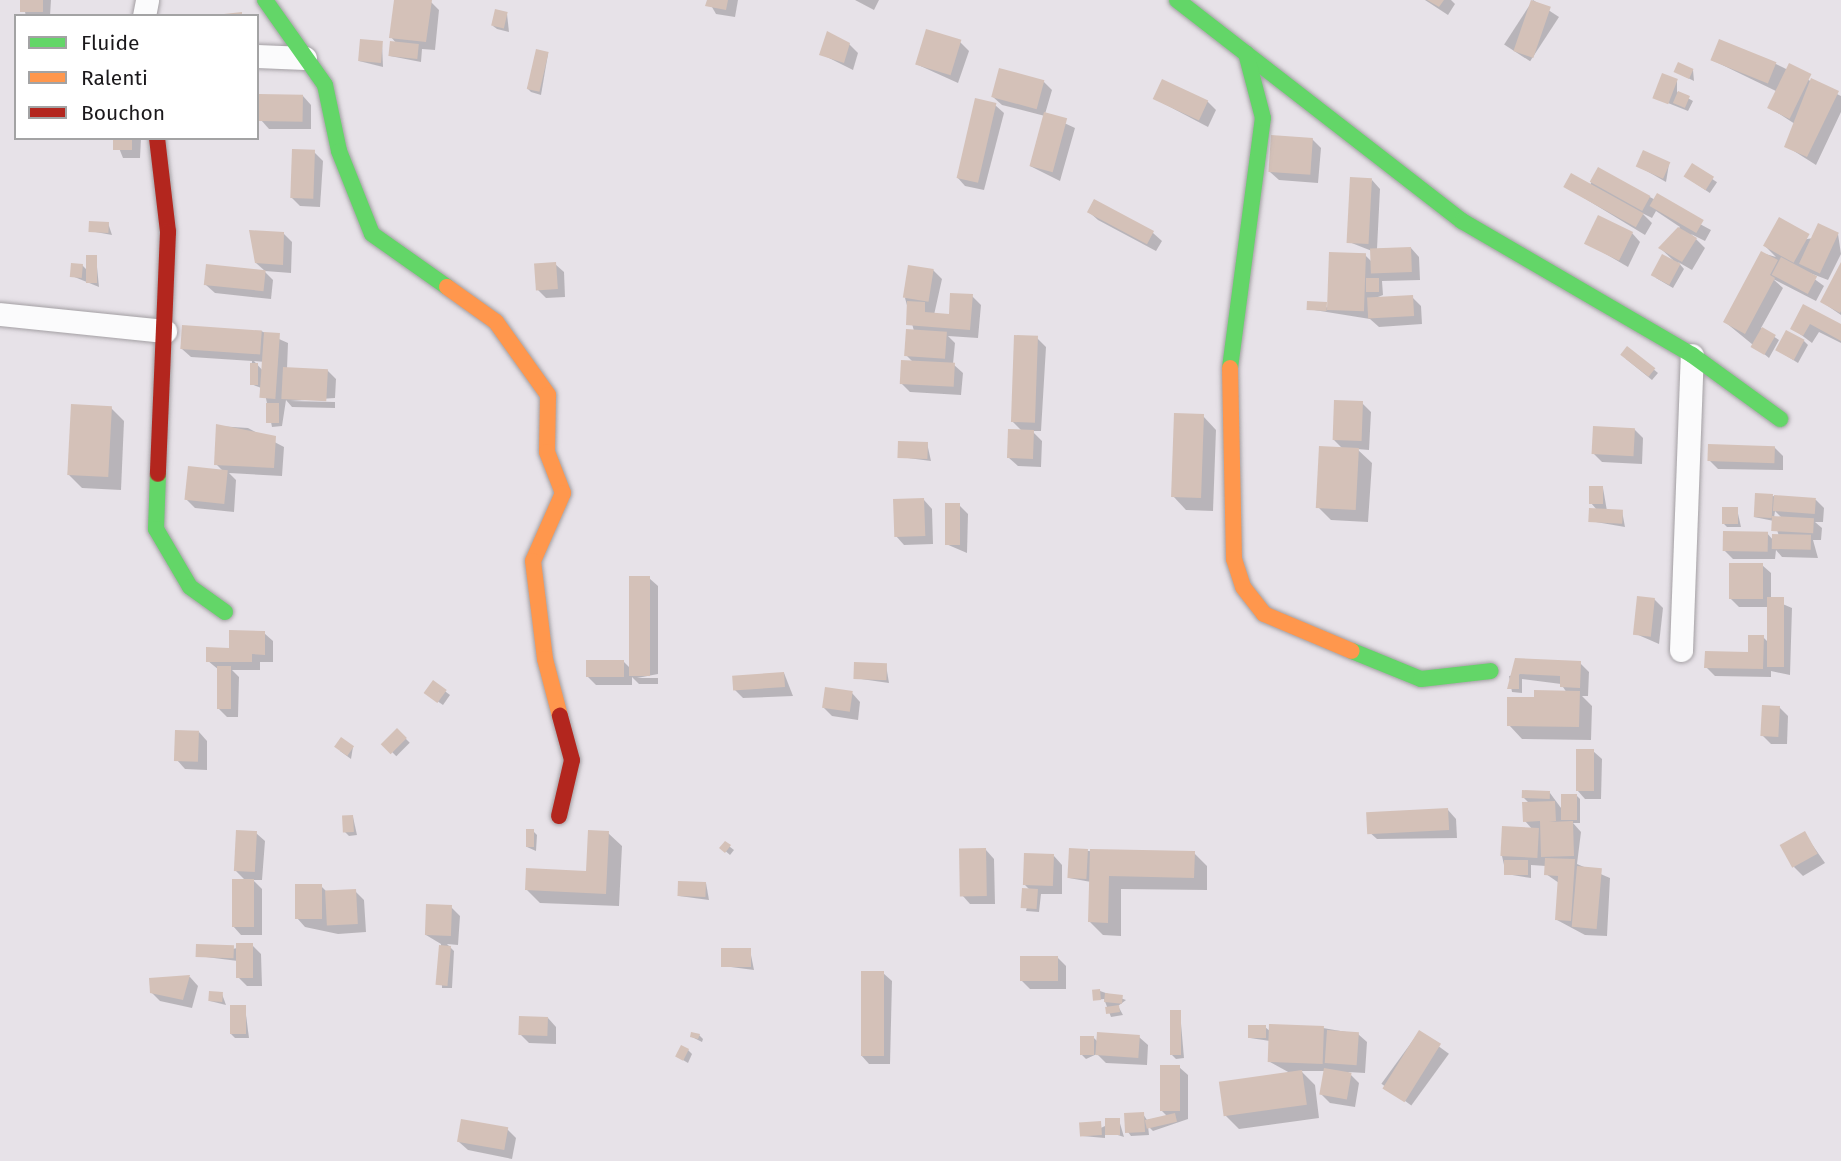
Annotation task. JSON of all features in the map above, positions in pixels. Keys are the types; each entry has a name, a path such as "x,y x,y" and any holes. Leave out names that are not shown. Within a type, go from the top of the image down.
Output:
{"street":[{"path":"265,0 294,33 304,58 326,85 339,151 372,234 496,322 548,395 547,452 564,493 533,561 545,659 572,760 559,816"},
{"path":"1177,0 1246,52 1377,160 1462,221 1692,355 1780,419"},
{"path":"1246,52 1263,118 1243,305 1230,363 1234,559 1243,587 1264,614 1422,679 1491,671"},
{"path":"259,56 304,58"},
{"path":"157,140 168,232 156,529 190,587 225,612"},
{"path":"0,314 165,331"},
{"path":"1681,650 1692,355"}],"building":[{"path":"20,0 43,0 43,12 20,12"},
{"path":"394,0 432,0 426,42 389,38"},
{"path":"707,0 728,0 726,10 705,6"},
{"path":"1427,0 1444,0 1439,7"},
{"path":"1531,0 1551,7 1533,58 1513,51"},
{"path":"495,9 508,12 504,28 491,26"},
{"path":"926,29 961,40 951,75 915,64"},
{"path":"827,31 850,43 844,63 819,55"},
{"path":"360,39 383,41 381,63 358,61"},
{"path":"1719,39 1776,62 1768,84 1710,60"},
{"path":"390,41 419,44 417,59 388,56"},
{"path":"536,49 549,52 539,92 527,89"},
{"path":"1678,62 1694,69 1689,79 1674,72"},
{"path":"1789,63 1811,74 1790,119 1767,108"},
{"path":"999,68 1044,80 1037,109 991,97"},
{"path":"1662,73 1678,79 1668,104 1652,98"},
{"path":"1811,78 1839,91 1807,157 1784,147"},
{"path":"1162,79 1208,101 1199,120 1153,99"},
{"path":"1678,91 1690,96 1685,108 1673,103"},
{"path":"259,94 303,95 303,122 259,121"},
{"path":"975,98 996,103 978,183 957,178"},
{"path":"1044,112 1067,118 1053,172 1030,166"},
{"path":"1271,135 1313,138 1310,175 1268,172"},
{"path":"113,140 132,140 132,150 113,150"},
{"path":"292,149 315,150 313,199 290,198"},
{"path":"1643,150 1670,162 1663,179 1636,166"},
{"path":"1692,163 1714,177 1706,190 1684,177"},
{"path":"1598,167 1650,196 1642,211 1590,182"},
{"path":"1571,173 1644,213 1636,227 1563,187"},
{"path":"1350,177 1372,178 1369,244 1347,243"},
{"path":"1657,193 1704,220 1696,233 1650,206"},
{"path":"1094,199 1154,231 1147,244 1087,212"},
{"path":"1598,215 1633,232 1619,261 1584,244"},
{"path":"1779,217 1810,234 1794,263 1763,246"},
{"path":"89,221 109,222 108,233 88,232"},
{"path":"1818,223 1839,233 1820,274 1799,264"},
{"path":"1678,227 1697,238 1682,262 1658,248"},
{"path":"249,230 284,232 283,265 255,263"},
{"path":"1411,247 1412,272 1371,273 1370,248"},
{"path":"1761,251 1778,260 1770,275 1775,278 1745,334 1723,322"},
{"path":"1329,252 1366,253 1364,311 1327,310"},
{"path":"1662,254 1681,264 1669,285 1651,275"},
{"path":"86,255 97,255 97,283 86,283"},
{"path":"1781,257 1817,276 1808,294 1772,275"},
{"path":"556,262 558,289 536,290 534,264"},
{"path":"1841,262 1841,311 1840,313 1820,302"},
{"path":"71,263 83,264 82,278 70,277"},
{"path":"206,264 266,270 263,291 204,285"},
{"path":"908,265 934,269 929,302 903,298"},
{"path":"1366,278 1379,278 1379,292 1366,292"},
{"path":"950,293 973,294 970,330 906,325 907,301 925,302 925,312 949,314"},
{"path":"1413,295 1414,316 1368,318 1367,297"},
{"path":"1307,301 1327,302 1327,311 1307,310"},
{"path":"1803,304 1841,324 1841,341 1810,324 1803,336 1790,329"},
{"path":"182,325 262,331 260,355 180,349"},
{"path":"1762,327 1776,335 1764,355 1750,347"},
{"path":"906,329 947,332 945,359 904,356"},
{"path":"1786,330 1805,340 1794,360 1775,350"},
{"path":"264,332 280,333 275,399 259,398"},
{"path":"1014,335 1038,336 1035,423 1011,422"},
{"path":"1627,346 1655,368 1649,377 1620,355"},
{"path":"901,360 955,363 954,387 900,384"},
{"path":"250,363 258,363 258,385 250,385"},
{"path":"283,367 328,369 326,401 281,399"},
{"path":"1334,400 1363,401 1362,441 1333,440"},
{"path":"266,403 279,403 279,423 266,423"},
{"path":"71,404 112,406 108,477 67,475"},
{"path":"1174,413 1204,414 1201,498 1171,497"},
{"path":"216,424 276,436 274,468 214,465"},
{"path":"1593,426 1635,428 1633,456 1592,454"},
{"path":"1008,429 1034,430 1033,459 1007,458"},
{"path":"898,441 928,442 927,459 897,458"},
{"path":"1708,444 1775,446 1774,463 1707,461"},
{"path":"1319,446 1359,448 1356,510 1316,508"},
{"path":"188,466 228,470 224,504 184,500"},
{"path":"1589,486 1603,486 1603,504 1589,504"},
{"path":"1755,493 1773,494 1772,518 1754,517"},
{"path":"1774,495 1816,498 1815,514 1773,511"},
{"path":"924,498 925,536 894,537 893,499"},
{"path":"945,503 960,503 960,545 945,545"},
{"path":"1722,507 1738,507 1738,524 1722,524"},
{"path":"1589,508 1623,510 1622,524 1588,522"},
{"path":"1772,516 1814,518 1813,533 1771,531"},
{"path":"1723,531 1768,532 1768,552 1723,551"},
{"path":"1772,534 1811,535 1811,550 1772,549"},
{"path":"1729,563 1763,563 1763,599 1729,599"},
{"path":"629,576 650,576 650,676 629,676"},
{"path":"1637,596 1655,598 1651,637 1633,635"},
{"path":"1767,597 1784,597 1784,667 1767,667"},
{"path":"229,630 265,631 265,655 252,654 252,662 206,662 206,647 229,648"},
{"path":"1748,635 1764,635 1763,669 1704,668 1705,651 1748,652"},
{"path":"1515,658 1581,661 1580,688 1560,687 1560,676 1519,674 1519,689 1507,689"},
{"path":"586,660 624,660 624,677 586,677"},
{"path":"854,662 887,663 886,680 853,679"},
{"path":"217,666 231,666 231,709 217,709"},
{"path":"784,672 785,687 733,691 732,676"},
{"path":"433,680 447,690 437,703 424,693"},
{"path":"825,687 853,691 850,712 822,708"},
{"path":"1534,690 1580,691 1579,727 1507,726 1507,697 1534,697"},
{"path":"1762,705 1780,706 1778,737 1760,736"},
{"path":"397,728 407,738 391,754 381,744"},
{"path":"175,730 199,731 198,762 174,761"},
{"path":"341,737 354,746 347,756 334,747"},
{"path":"1576,749 1594,749 1594,791 1576,791"},
{"path":"1522,790 1550,791 1550,799 1522,798"},
{"path":"1561,794 1577,794 1577,820 1561,820"},
{"path":"1555,801 1556,821 1549,822 1573,821 1574,856 1541,857 1540,821 1523,822 1522,802"},
{"path":"1448,808 1449,830 1367,834 1366,812"},
{"path":"353,815 354,832 343,833 342,816"},
{"path":"1502,826 1539,828 1537,858 1500,856"},
{"path":"526,829 534,829 534,847 526,847"},
{"path":"236,830 257,831 255,872 234,871"},
{"path":"588,830 609,831 606,894 525,890 526,868 586,871"},
{"path":"1805,831 1818,854 1792,868 1780,845"},
{"path":"725,841 731,845 725,853 719,848"},
{"path":"959,848 986,848 987,896 960,896"},
{"path":"1069,848 1088,849 1086,879 1067,878"},
{"path":"1090,849 1195,851 1194,878 1109,876 1108,923 1088,922"},
{"path":"1024,853 1054,854 1053,886 1023,885"},
{"path":"1545,858 1575,859 1571,921 1555,920 1558,876 1544,875"},
{"path":"1504,860 1528,860 1528,875 1504,875"},
{"path":"1577,866 1602,868 1597,929 1572,927"},
{"path":"232,879 254,879 254,927 232,927"},
{"path":"678,881 706,882 705,897 677,896"},
{"path":"295,884 322,884 322,919 295,919"},
{"path":"1022,888 1038,889 1037,909 1021,908"},
{"path":"356,889 358,924 327,926 325,891"},
{"path":"426,904 452,905 451,936 425,935"},
{"path":"236,943 253,943 253,978 236,978"},
{"path":"196,944 234,945 234,958 196,957"},
{"path":"439,945 451,946 447,986 436,985"},
{"path":"721,948 751,948 751,967 721,967"},
{"path":"1020,956 1058,956 1058,981 1020,981"},
{"path":"861,971 884,971 884,1056 861,1056"},
{"path":"190,975 183,1000 150,993 149,978"},
{"path":"1100,989 1101,1000 1093,1001 1092,990"},
{"path":"209,991 223,992 222,1002 208,1001"},
{"path":"1105,993 1123,995 1122,1004 1104,1002"},
{"path":"230,1005 246,1005 246,1034 230,1034"},
{"path":"1119,1005 1120,1012 1106,1014 1105,1007"},
{"path":"1170,1010 1181,1010 1181,1055 1170,1055"},
{"path":"519,1016 548,1017 547,1036 518,1035"},
{"path":"1269,1024 1324,1026 1323,1064 1268,1062"},
{"path":"1248,1025 1266,1025 1266,1038 1248,1038"},
{"path":"1327,1030 1359,1032 1357,1065 1325,1063"},
{"path":"1419,1030 1441,1044 1404,1102 1382,1089"},
{"path":"691,1032 700,1034 698,1039 690,1037"},
{"path":"1097,1032 1140,1035 1138,1058 1095,1055"},
{"path":"1080,1036 1094,1036 1094,1055 1080,1055"},
{"path":"681,1045 689,1049 683,1061 675,1057"},
{"path":"1160,1065 1180,1065 1180,1111 1160,1111"},
{"path":"1324,1068 1352,1073 1347,1099 1319,1095"},
{"path":"1302,1070 1307,1105 1224,1116 1219,1082"},
{"path":"1144,1112 1145,1132 1125,1133 1124,1113"},
{"path":"1175,1113 1177,1122 1147,1129 1145,1120"},
{"path":"1105,1118 1120,1118 1120,1135 1105,1135"},
{"path":"461,1119 508,1127 504,1150 457,1142"},
{"path":"1101,1121 1102,1135 1080,1137 1079,1123"}],"traffic: fast":[{"path":"265,0 325,85 339,151 372,234 447,287"},
{"path":"1177,0 1462,221 1692,355 1780,419"},
{"path":"1230,368 1263,118 1246,53"},
{"path":"158,474 156,529 190,587 225,612"},
{"path":"1352,651 1421,679 1491,671"}],"traffic: slow":[{"path":"447,287 496,322 548,395 547,452 563,493 533,561 545,659 560,716"},
{"path":"1230,368 1234,559 1243,587 1264,614 1352,651"}],"traffic: jam":[{"path":"157,140 168,232 158,474"},
{"path":"559,816 572,760 560,716"}]}
